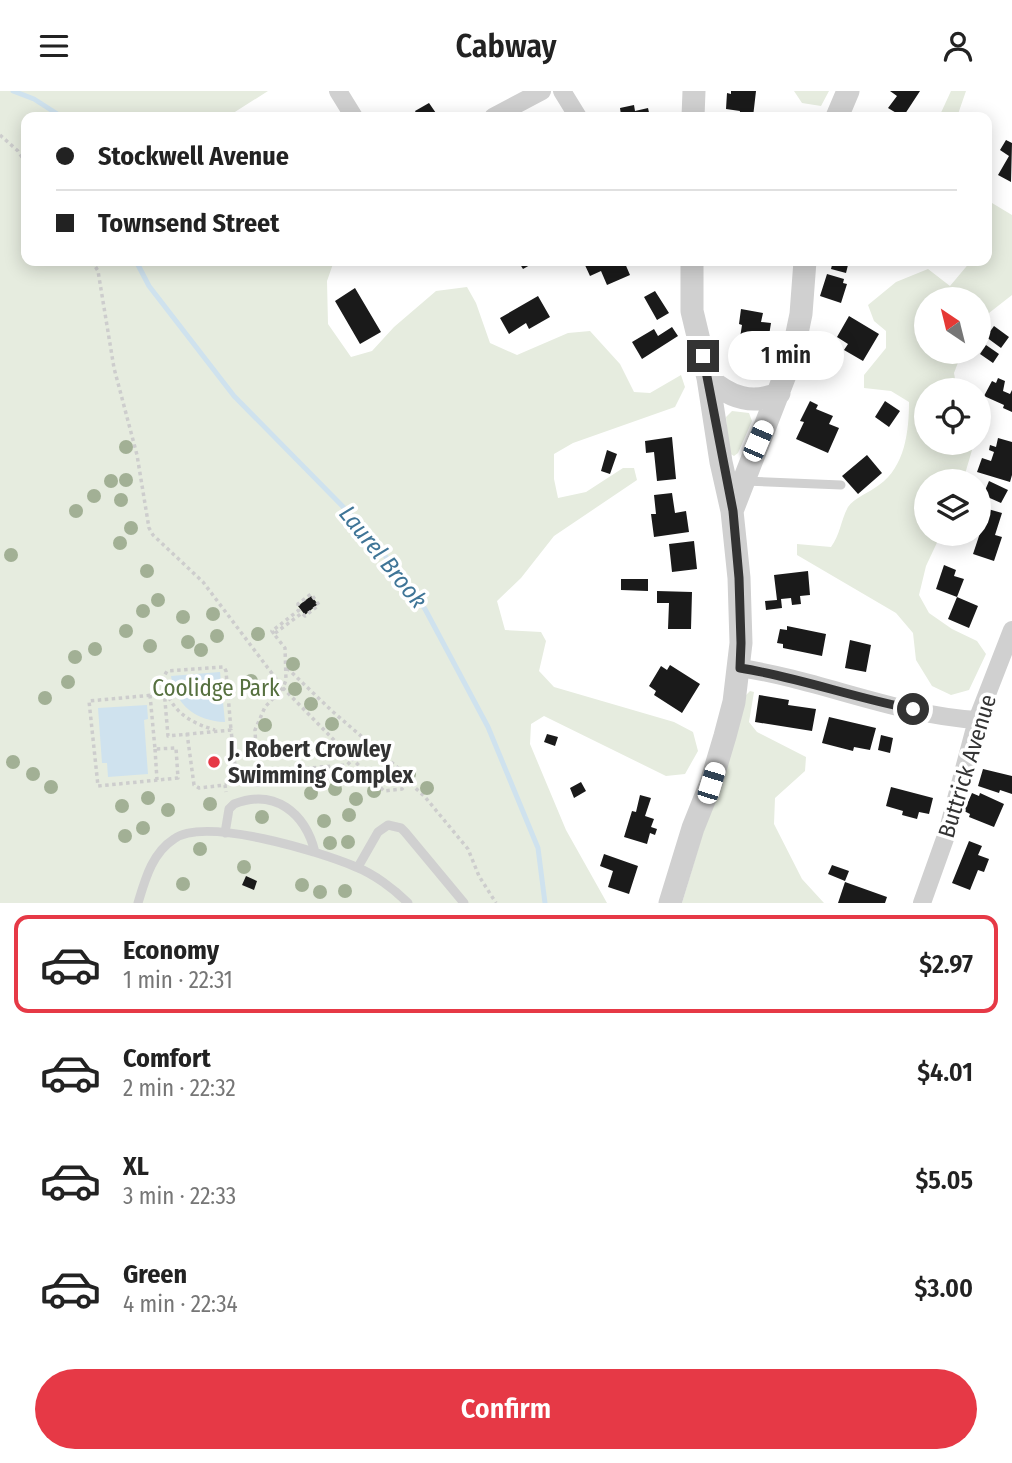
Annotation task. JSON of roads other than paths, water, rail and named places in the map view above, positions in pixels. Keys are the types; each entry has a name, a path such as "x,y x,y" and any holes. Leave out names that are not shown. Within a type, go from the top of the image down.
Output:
{"street":[{"path":"338,91 351,112"},
{"path":"502,112 542,91"},
{"path":"562,91 575,112"},
{"path":"693,112 694,91"},
{"path":"839,112 848,91"},
{"path":"670,903 725,736 740,668 741,643 733,511 708,378 692,311 692,266"},
{"path":"733,511 779,393 797,335 804,266"},
{"path":"708,378 731,394 748,400 765,400 779,393"},
{"name":"Buttrick Avenue","path":"922,903 947,834 977,720 1012,630"},
{"path":"740,668 774,674 864,700 977,720"}],"lane":[{"path":"744,481 841,485"},
{"path":"225,833 229,809 234,804 257,800 275,802 286,806 304,825 315,852"},
{"path":"358,867 378,832 383,827 395,826 405,832 464,903"},
{"path":"138,903 148,870 164,847 174,838 196,831 274,841 315,852 358,867 408,903"}],"water":[{"path":"220,672 225,722 196,715 182,703 171,676"},
{"path":"147,705 148,719 144,720 148,774 108,777 107,763 102,763 98,708"}],"waterway":[{"name":"Laurel Brook","path":"13,91 34,99 54,112"},
{"name":"Laurel Brook","path":"139,266 149,286 234,396 365,529 425,609 488,727 538,848 545,903"}],"place":[{"name":"J. Robert Crowley Swimming Complex","path":"214,762"}],"park label":[{"name":"Coolidge Park","path":"216,688"}]}
